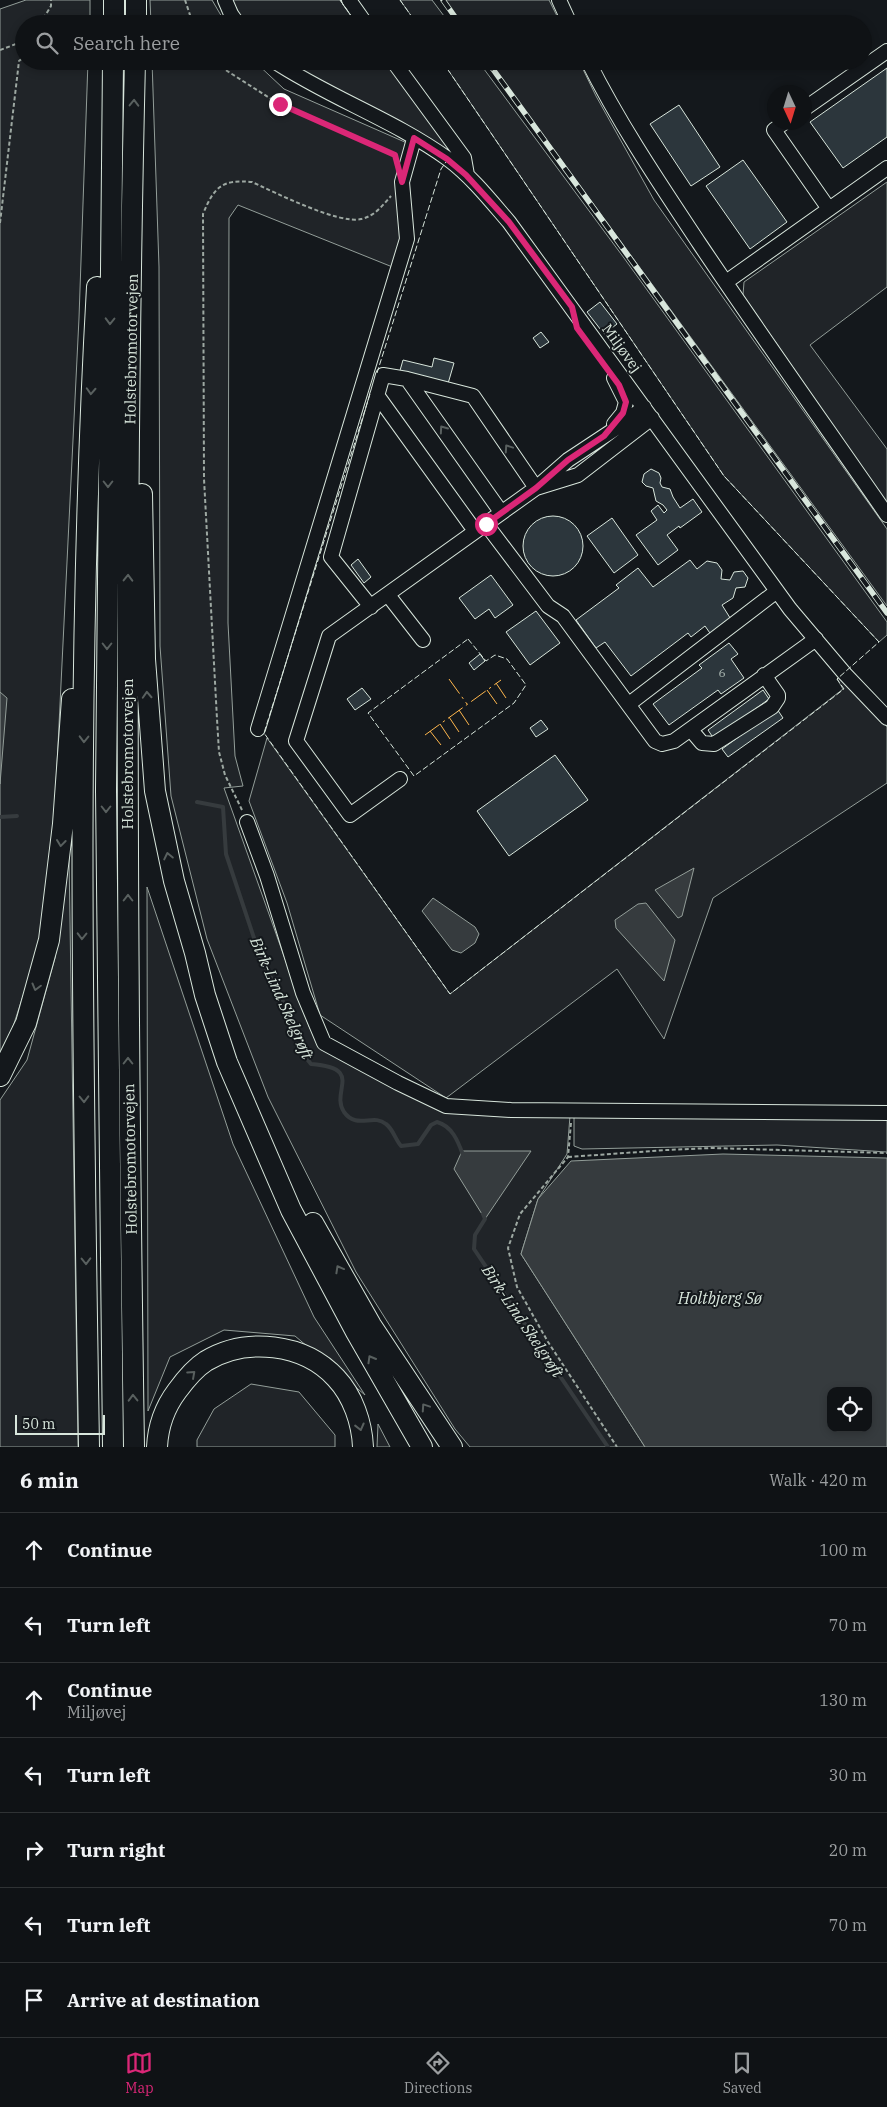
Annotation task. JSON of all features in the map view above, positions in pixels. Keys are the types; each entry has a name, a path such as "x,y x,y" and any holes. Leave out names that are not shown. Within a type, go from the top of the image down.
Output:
{"highway":[{"path":"114,0 114,15"},
{"path":"136,0 136,15"},
{"path":"89,1447 82,956 88,480 101,219 112,70"},
{"name":"Holstebromotorvejen","path":"113,70 106,790 113,1447"},
{"name":"Holstebromotorvejen","path":"134,1447 127,802 135,70"},
{"path":"133,145 138,181 145,660 149,726 157,800 174,881 205,995 227,1062 291,1210 356,1332 422,1447"},
{"path":"0,1076 26,1023 49,940 63,824 79,578 88,480"},
{"path":"195,954 234,1056 305,1208 370,1325 452,1447"},
{"path":"157,1447 157,1436 168,1404 185,1381 206,1361 234,1349 264,1346 289,1350 312,1360 336,1378 353,1404 362,1429 363,1447"}],"street":[{"path":"225,0 232,15"},
{"path":"349,0 360,15"},
{"path":"560,0 566,15"},
{"path":"872,61 887,51"},
{"name":"Miljøvej","path":"288,70 414,138 447,159 466,175 509,222 790,609 887,718"},
{"path":"400,70 464,158 466,175"},
{"path":"593,70 634,145 887,515"},
{"path":"812,103 860,70"},
{"path":"774,130 829,209"},
{"path":"258,729 407,239 402,182 414,138"},
{"path":"726,282 887,168"},
{"path":"572,307 577,328 619,385 626,402 623,413 604,436"},
{"path":"371,607 331,557 383,375 407,379 473,396 536,488"},
{"path":"407,379 501,512"},
{"path":"377,395 480,527 548,606 563,616 655,741 662,744 674,742 816,639"},
{"path":"400,779 350,815 296,741 329,636 536,488 568,460 604,436 648,412"},
{"path":"536,488 578,474 648,412"},
{"path":"629,704 777,591"},
{"path":"388,595 423,640"},
{"path":"691,730 702,744 714,744 772,707 778,695 764,675"},
{"path":"248,822 267,876 303,993 324,1043 398,1083 446,1106 572,1111 887,1113"}],"path":[{"path":"46,15 51,6 51,0"},
{"path":"185,0 190,15"},
{"path":"0,50 15,44"},
{"path":"0,223 18,70"},
{"path":"226,70 280,104 395,155 402,182 379,211 360,220 333,216 252,182 237,181 220,187 211,195 204,214 204,479 209,598 219,752 225,775 248,822"},
{"path":"572,1111 568,1157 520,1214 508,1248 517,1287 548,1342 617,1447"},
{"path":"568,1157 711,1148 887,1153"}],"shaded area":[{"path":"26,0 90,0 90,15 15,15 15,70 88,70 79,318 55,806 40,944 6,1048 0,1058 0,9"},
{"path":"150,0 212,0 221,15 151,15"},
{"path":"232,0 340,0 351,15 240,15"},
{"path":"400,0 432,0 443,15 411,15"},
{"path":"444,0 549,0 556,15 455,15"},
{"path":"152,70 264,70 284,89 407,143 407,239 395,268 238,205 229,218 228,623 235,756 243,786 224,788 310,1029 324,1043 444,1110 570,1116 567,1154 538,1199 521,1254 645,1447 470,1447 455,1429 356,1272 268,1097 207,939 171,796 160,646 159,267"},
{"path":"302,70 392,70 452,153"},
{"path":"448,70 485,70 624,258 887,622 887,635 879,642 724,476"},
{"path":"496,70 583,70 654,200 887,529 887,606"},
{"path":"887,182 887,287 810,345 887,449 887,504 743,295 744,282"},
{"path":"841,676 887,727 887,783 713,898 664,1039 617,969 446,1098 320,1015 287,903 249,801 267,738 450,994 843,689 837,679"},
{"path":"69,855 78,1447 0,1447 0,1100 27,1060 55,958"},
{"path":"147,887 233,1144 314,1317 365,1395 295,1336 224,1330 170,1357 148,1411"},
{"path":"574,1115 887,1118 887,1152 777,1145 582,1149 574,1146"},
{"path":"251,1384 299,1392 335,1435 335,1447 197,1447 197,1440 214,1409"},
{"path":"378,1424 390,1447 377,1447"}],"water":[{"path":"0,692 7,698 0,784"},
{"path":"694,868 682,916 678,918 655,890"},
{"path":"433,898 475,927 479,934 475,943 461,953 452,950 422,911"},
{"path":"646,903 675,940 664,981 616,928 615,920 638,904"},
{"path":"462,1151 531,1151 485,1219 454,1169"},
{"name":"Holtbjerg Sø","path":"723,1154 887,1158 887,1447 645,1447 521,1254 538,1199 571,1161"}],"building":[{"path":"887,68 887,137 843,168 812,125 812,121"},
{"path":"679,105 720,167 691,186 650,124"},
{"path":"743,160 787,222 750,249 706,186"},
{"path":"600,302 617,324 604,334 587,312"},
{"path":"541,332 549,342 540,348 533,338"},
{"path":"434,358 454,363 447,387 399,374 403,360 432,367"},
{"path":"651,469 659,473 662,487 670,489 680,508 693,499 702,512 667,535 678,550 658,565 636,535 657,520 651,511 658,505 664,513 667,510 656,501 653,488 646,486 642,482 644,474"},
{"path":"553,516 569,521 574,525 578,530 583,546 578,562 574,567 569,571 553,576 537,571 532,567 528,562 523,546 528,530 532,525 537,521"},
{"path":"612,518 638,555 614,573 587,536"},
{"path":"358,559 371,577 364,583 351,565"},
{"path":"690,560 697,569 707,561 717,563 722,570 721,579 730,580 734,572 743,571 748,578 745,587 736,588 733,598 722,605 732,621 712,636 705,626 691,637 688,633 631,676 605,642 596,648 576,620 619,588 616,585 638,568 653,587"},
{"path":"491,575 513,605 495,618 489,609 475,619 459,598"},
{"path":"536,611 560,643 530,665 506,632"},
{"path":"729,643 738,654 731,659 744,678 721,694 718,690 669,725 653,704 702,668 699,665"},
{"path":"480,654 485,661 474,670 469,663"},
{"path":"362,688 371,699 355,710 347,699"},
{"path":"763,690 769,699 714,739 708,730"},
{"path":"777,709 783,718 728,757 722,749"},
{"path":"541,720 548,729 536,737 530,728"},
{"path":"555,755 588,800 509,856 477,811"}],"waterway":[{"name":"Birk-Lind Skelgrøft","path":"197,802 223,807 226,854 260,956 301,1037 307,1059 311,1064 327,1066 337,1070 341,1075 341,1104 344,1112 354,1120 381,1121 386,1124 401,1146 418,1144 431,1125 437,1122 447,1127 457,1139 463,1155"},
{"name":"Birk-Lind Skelgrøft","path":"0,817 17,816"},
{"name":"Birk-Lind Skelgrøft","path":"483,1214 485,1219 475,1235 474,1249 608,1447"}],"railway":[{"path":"443,0 454,15"},
{"path":"494,70 887,613"}],"fence":[{"path":"340,0 351,15"},
{"path":"400,0 411,15"},
{"path":"370,394 264,733 450,994 844,689 837,679 879,642 724,476 448,70"},
{"path":"377,373 441,169 446,162"},
{"path":"468,639 486,661 495,655 507,659 526,685 514,703 414,776 368,713 468,639"}],"power":[{"path":"449,679 467,704"},
{"path":"425,735 501,680"},
{"path":"496,683 506,698"},
{"path":"487,690 497,704"},
{"path":"459,710 469,725"},
{"path":"449,717 459,732"},
{"path":"440,724 450,739"},
{"path":"430,731 441,745"}],"route":[{"path":"280,104 395,155 402,182 414,138 447,159 480,189 509,222 572,307 577,328 619,385 626,402 623,413 604,436 568,460 536,488 486,524"}]}
